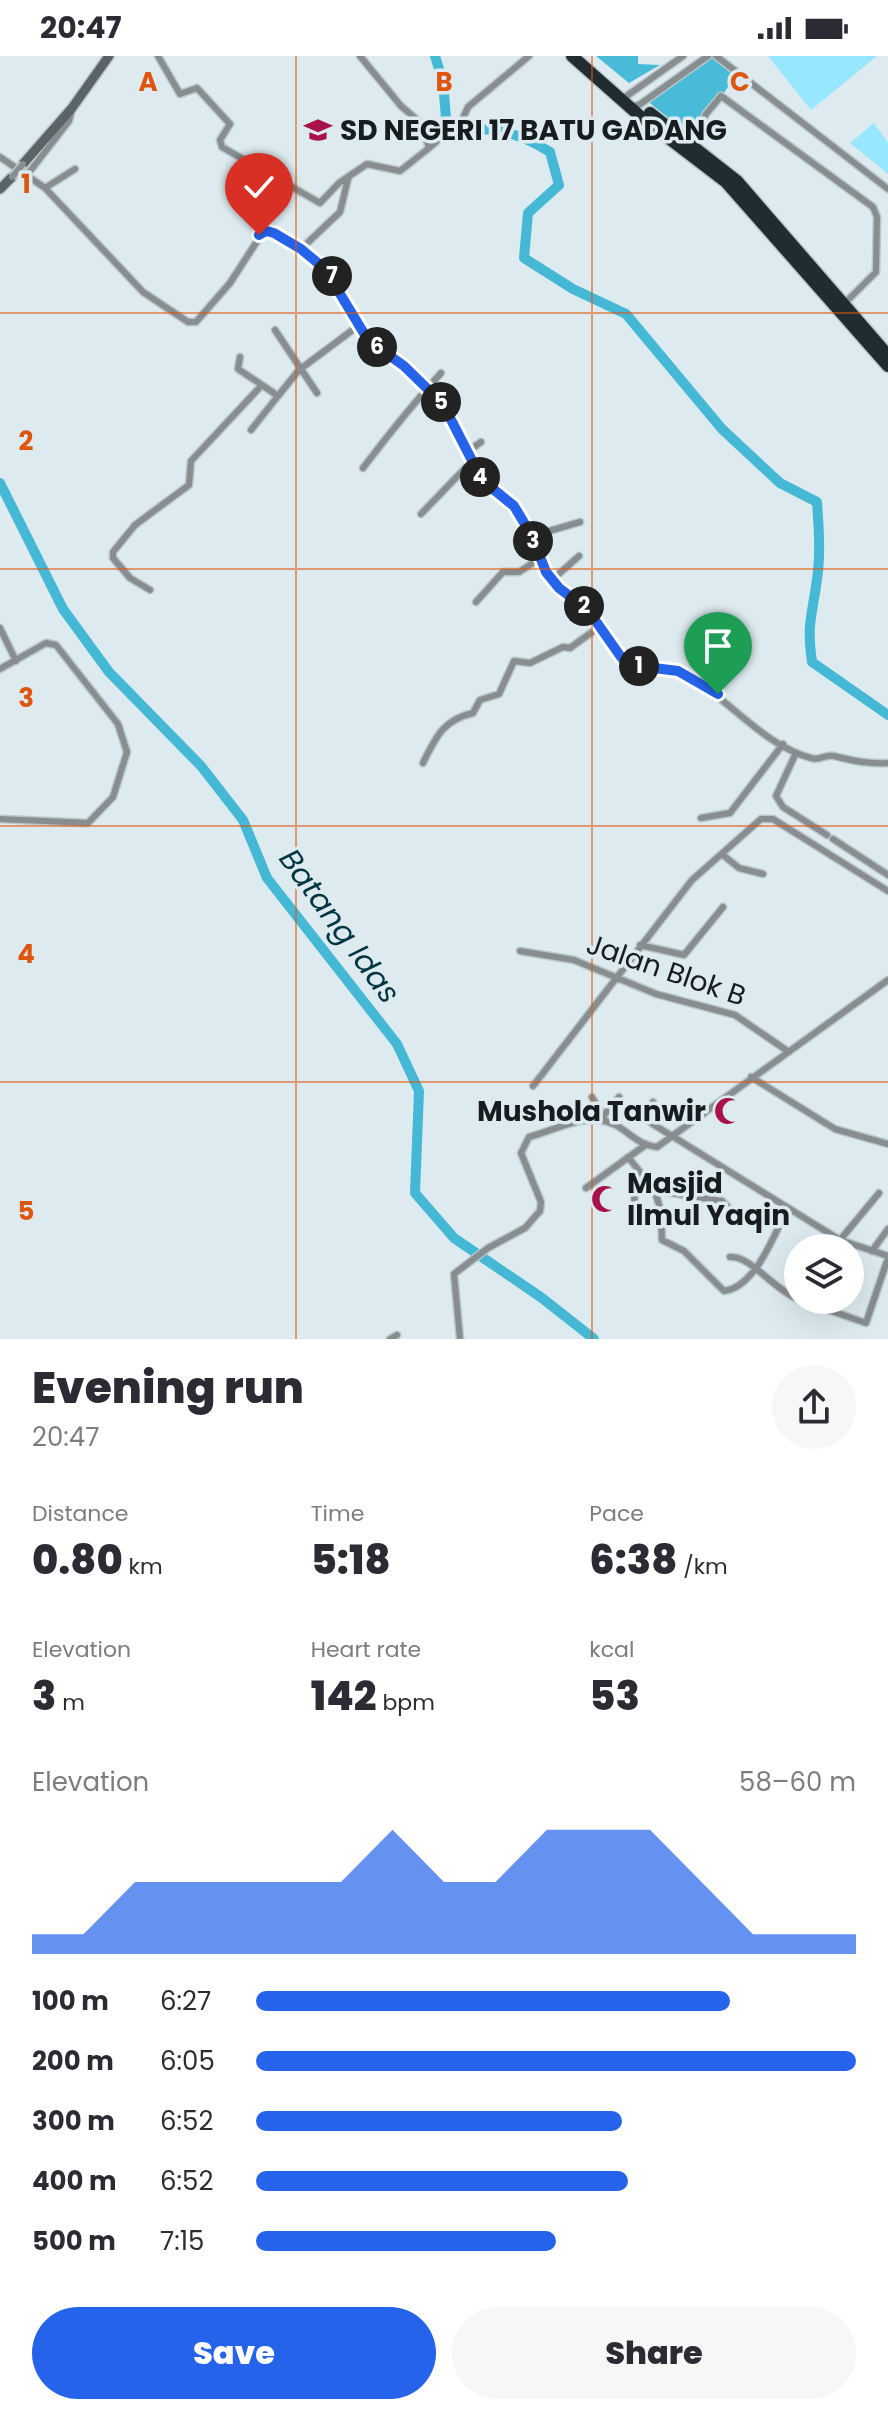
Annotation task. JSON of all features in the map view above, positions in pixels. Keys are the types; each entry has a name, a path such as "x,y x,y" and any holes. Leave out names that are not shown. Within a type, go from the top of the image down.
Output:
{"highway":[{"path":"572,56 726,182 844,304 888,355"},
{"path":"583,56 629,102 694,140 731,175 778,236 888,366"}],"street":[{"path":"0,189 72,108 109,56"},
{"path":"158,56 180,94 197,88 230,124 220,140 225,149 320,203 339,183 371,163 400,171 459,122 468,107 529,56"},
{"path":"360,56 401,106 422,124 429,148"},
{"path":"629,102 683,56"},
{"path":"629,102 708,56"},
{"path":"716,56 888,189"},
{"path":"694,140 717,98 723,97 873,207 877,217 875,275 844,304"},
{"path":"27,175 62,132 72,108"},
{"path":"0,157 45,188 143,292 192,323 225,290 263,232 274,233 301,249 331,275 368,340 428,387 448,410 472,461 487,485 512,503 532,536 539,559 552,580 585,606 628,664 683,673 713,690 740,715 796,753 815,759 829,755 860,764 888,763"},
{"path":"45,188 75,169"},
{"path":"301,249 340,212 348,179"},
{"path":"251,430 299,370 358,326"},
{"path":"275,330 317,393"},
{"path":"240,357 238,369 278,396"},
{"path":"363,468 383,446 395,423 441,373"},
{"path":"150,590 126,574 112,555 135,525 189,485 191,461 262,385"},
{"path":"467,452 481,442"},
{"path":"421,514 472,461"},
{"path":"532,536 580,522"},
{"path":"552,580 579,556"},
{"path":"476,602 503,572 519,572 539,559"},
{"path":"423,763 441,727 457,716 473,713 480,700 499,694 514,661 533,662 563,647 570,648 599,627"},
{"path":"0,628 16,661"},
{"path":"0,669 46,643 60,648 118,724 127,752 113,797 88,823 0,819"},
{"path":"701,818 730,813 783,744"},
{"path":"796,753 776,796 783,807 888,875"},
{"path":"533,1086 692,880 723,855 752,825 769,817 888,891"},
{"path":"723,855 739,868 763,874"},
{"path":"640,945 684,955 723,907"},
{"name":"Jalan Blok B","path":"520,951 574,960 656,994 746,1019 789,1052"},
{"path":"592,1097 605,1117 644,1146 657,1147 888,980"},
{"path":"751,1077 835,1129 888,1144"},
{"path":"460,1339 454,1274 484,1251 525,1228 540,1211 541,1202 524,1169 521,1153 524,1143 529,1137 580,1121 605,1117 619,1097"},
{"path":"653,1102 648,1121 829,1234"},
{"path":"586,1188 644,1146"},
{"path":"628,1157 640,1172 634,1187 635,1217"},
{"path":"634,1187 722,1201 728,1207 727,1216"},
{"path":"655,1192 661,1211 662,1240 684,1251 704,1268 721,1289 733,1289 755,1268 787,1210"},
{"path":"845,1234 879,1193"},
{"path":"624,1208 634,1206"},
{"path":"872,1251 888,1229"},
{"path":"840,1314 866,1323 888,1257 864,1248"},
{"path":"730,1257 740,1256 784,1292"}],"shaded area":[{"path":"596,56 638,56 638,64 660,65 629,83"},
{"path":"706,56 713,56 736,74 724,93 719,93 707,106 692,137 645,99"},
{"path":"768,56 877,56 811,110"},
{"path":"874,123 888,143 888,174 850,143"}],"waterway":[{"path":"435,56 443,82 447,130 501,131 524,138 550,152 559,185 528,213 524,258 573,289 626,314 722,429 780,483 817,502 819,554 810,623 812,662 888,715"},
{"name":"Batang Idas","path":"0,483 63,609 109,672 201,766 243,820 267,878 397,1044 419,1091 415,1193 454,1238 542,1298 594,1339"}],"place":[{"name":"SD NEGERI 17 BATU GADANG","path":"318,130"},
{"name":"Mushola Tanwir","path":"728,1111"},
{"name":"Masjid Ilmul Yaqin","path":"605,1199"}],"route":[{"path":"259,235 266,231 274,233 319,263 341,289 368,340 404,366 443,404 482,480 514,506 532,536 546,572 559,588 588,610 628,664 673,669 718,694"}]}
